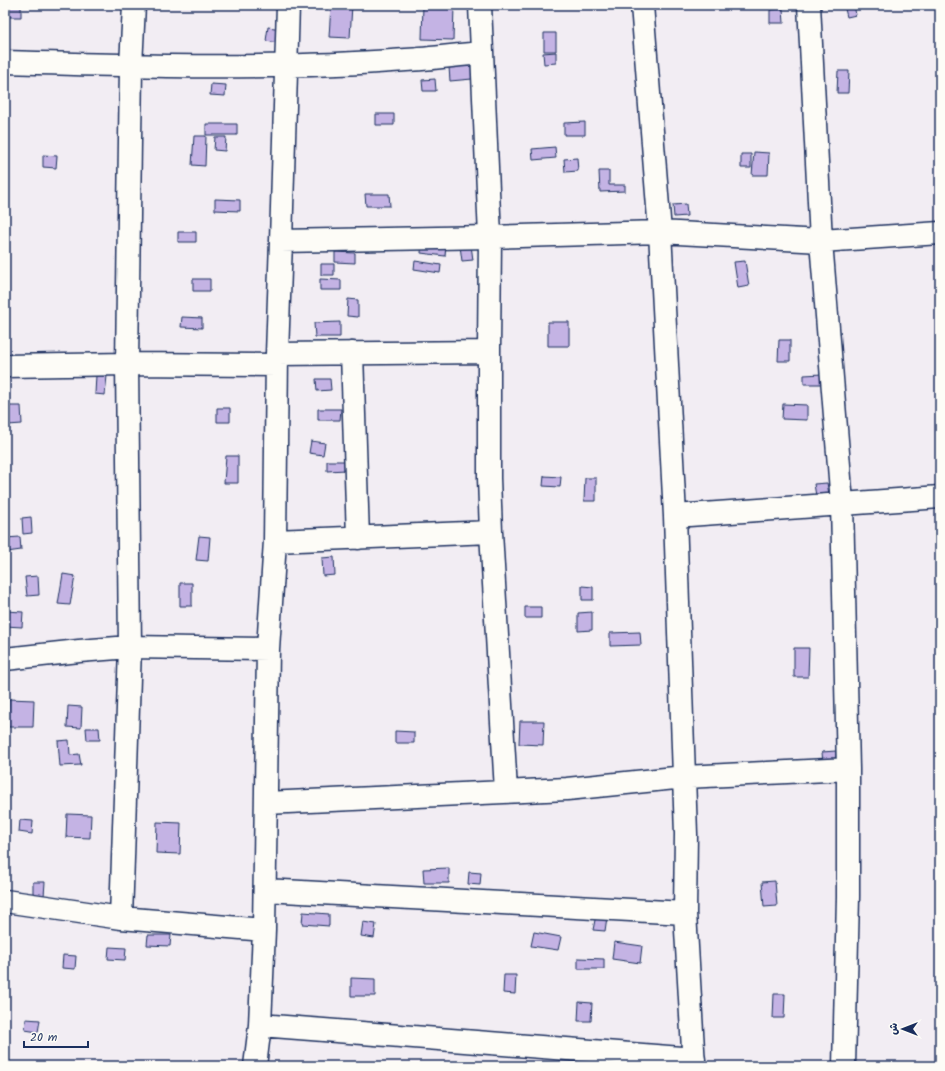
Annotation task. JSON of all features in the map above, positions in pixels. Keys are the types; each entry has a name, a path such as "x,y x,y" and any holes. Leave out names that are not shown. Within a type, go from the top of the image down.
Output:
{"street":[{"path":"121,918 130,647 127,364 131,66 134,5"},
{"path":"255,1066 260,1025 264,930 268,650 275,541 277,359 288,5"},
{"path":"480,5 490,237 488,352 489,478 506,791"},
{"path":"260,1025 694,1063 685,913 685,777 675,516 660,232 642,5"},
{"path":"809,5 821,241 842,504 848,769 848,897 844,1066"},
{"path":"5,62 131,66 285,66 406,60 481,53"},
{"path":"281,241 660,232 821,241 940,233"},
{"path":"5,366 277,359 352,353 488,352"},
{"path":"352,353 358,538"},
{"path":"675,516 940,497"},
{"path":"275,541 491,532"},
{"path":"5,659 79,650 130,647 268,650"},
{"path":"266,803 567,789 685,777 848,769"},
{"path":"265,890 685,913"},
{"path":"5,901 121,918 264,930"}],"building":[{"path":"6,5 21,5 21,17 6,17"},
{"path":"331,5 352,5 350,38 329,37"},
{"path":"423,5 454,6 453,40 422,39"},
{"path":"844,5 854,5 856,15 847,17"},
{"path":"783,9 784,23 770,23 770,10"},
{"path":"268,27 281,29 278,43 266,41"},
{"path":"544,33 556,33 556,51 544,51"},
{"path":"556,52 556,63 544,64 543,53"},
{"path":"472,66 472,79 450,81 449,67"},
{"path":"838,71 849,71 848,93 837,93"},
{"path":"435,79 436,91 423,91 422,80"},
{"path":"211,84 226,85 225,96 210,95"},
{"path":"376,114 394,114 394,125 376,125"},
{"path":"585,122 585,135 564,135 564,123"},
{"path":"206,124 237,124 237,135 206,135"},
{"path":"194,136 206,136 205,166 192,165"},
{"path":"215,137 226,137 225,151 214,150"},
{"path":"555,147 556,158 533,160 532,149"},
{"path":"754,152 769,153 768,175 752,175"},
{"path":"741,154 751,154 751,168 741,168"},
{"path":"43,155 57,156 56,168 43,167"},
{"path":"577,158 578,171 565,172 564,159"},
{"path":"599,171 609,171 609,185 625,185 625,191 600,192"},
{"path":"365,194 389,194 390,206 366,206"},
{"path":"215,199 240,200 240,211 215,210"},
{"path":"686,204 687,216 674,217 673,205"},
{"path":"178,232 196,232 196,242 178,242"},
{"path":"422,242 446,244 445,256 421,253"},
{"path":"471,245 473,260 462,261 460,246"},
{"path":"335,252 355,253 355,263 335,262"},
{"path":"415,261 441,265 440,273 414,269"},
{"path":"745,261 749,286 738,288 734,262"},
{"path":"321,264 334,264 334,275 321,275"},
{"path":"193,279 210,279 210,291 193,291"},
{"path":"320,279 341,280 341,290 320,290"},
{"path":"348,299 358,300 358,317 347,316"},
{"path":"182,317 202,318 202,328 181,327"},
{"path":"340,322 340,337 315,337 314,323"},
{"path":"548,322 569,322 569,346 548,346"},
{"path":"779,340 790,340 790,361 778,361"},
{"path":"822,374 822,384 804,384 804,375"},
{"path":"96,375 107,376 105,395 95,394"},
{"path":"316,379 330,379 331,390 317,391"},
{"path":"783,404 807,405 807,420 782,419"},
{"path":"8,406 21,406 22,424 8,425"},
{"path":"217,408 230,408 230,422 217,422"},
{"path":"318,409 341,409 340,420 318,420"},
{"path":"311,441 325,443 323,455 309,453"},
{"path":"226,456 238,456 238,483 224,483"},
{"path":"327,461 345,461 346,470 327,471"},
{"path":"544,476 561,477 560,487 543,486"},
{"path":"585,478 596,478 596,501 584,501"},
{"path":"827,483 829,494 816,496 814,484"},
{"path":"31,517 32,533 23,534 22,518"},
{"path":"199,536 210,537 208,561 196,560"},
{"path":"20,537 21,550 7,552 5,538"},
{"path":"334,557 335,575 323,576 322,558"},
{"path":"63,574 75,576 70,605 58,604"},
{"path":"38,576 39,595 27,596 25,577"},
{"path":"180,583 192,583 192,606 180,606"},
{"path":"582,586 593,587 593,600 582,600"},
{"path":"525,607 541,607 541,618 525,618"},
{"path":"5,611 23,612 22,627 5,626"},
{"path":"592,612 592,630 578,631 578,613"},
{"path":"640,632 641,645 610,646 610,633"},
{"path":"794,648 809,648 808,677 794,677"},
{"path":"9,699 34,700 33,727 8,727"},
{"path":"68,706 82,707 81,728 67,727"},
{"path":"520,721 544,721 543,745 519,744"},
{"path":"86,728 99,728 100,740 87,740"},
{"path":"395,731 414,732 414,743 395,743"},
{"path":"69,740 70,755 79,754 81,765 60,766 58,741"},
{"path":"836,751 836,763 823,764 822,752"},
{"path":"67,814 91,815 90,838 66,837"},
{"path":"20,820 33,821 32,834 19,832"},
{"path":"157,822 181,823 180,854 156,853"},
{"path":"449,868 449,883 424,883 423,869"},
{"path":"469,872 481,873 480,885 468,884"},
{"path":"775,881 777,906 764,907 762,882"},
{"path":"33,882 45,882 44,896 33,896"},
{"path":"303,912 329,914 329,926 302,924"},
{"path":"596,915 607,917 605,931 593,930"},
{"path":"363,922 376,924 374,938 361,936"},
{"path":"534,932 561,937 558,950 531,946"},
{"path":"148,935 171,935 170,946 147,945"},
{"path":"614,942 642,946 640,963 612,959"},
{"path":"109,947 126,948 125,960 108,959"},
{"path":"63,955 76,956 75,969 62,968"},
{"path":"578,958 604,959 604,969 578,969"},
{"path":"504,975 516,975 515,994 503,993"},
{"path":"351,978 375,979 375,996 351,996"},
{"path":"774,994 785,994 784,1018 773,1018"},
{"path":"579,1002 592,1003 591,1021 578,1021"},
{"path":"26,1019 40,1020 38,1032 25,1030"}]}
